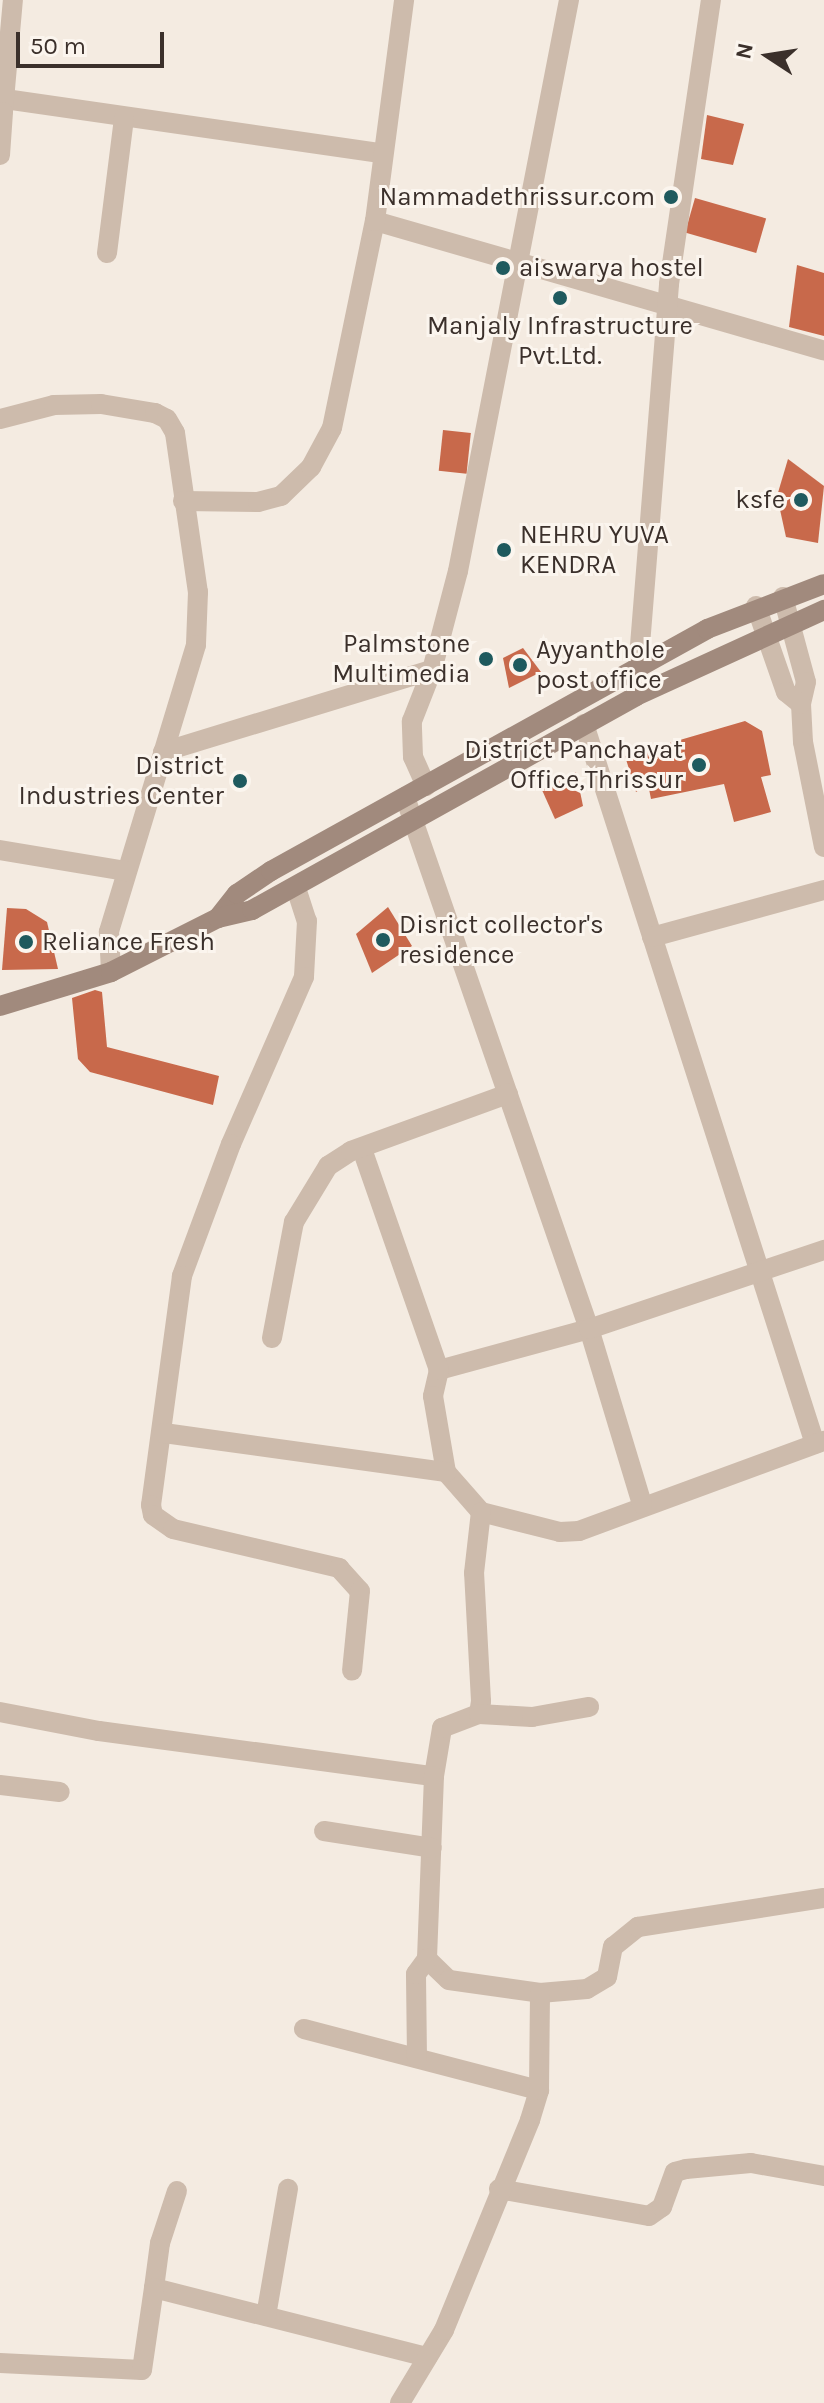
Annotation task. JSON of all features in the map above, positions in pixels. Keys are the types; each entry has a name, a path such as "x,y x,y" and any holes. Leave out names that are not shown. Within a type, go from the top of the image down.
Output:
{"main road":[{"path":"218,918 237,894 271,871 405,797 756,606 824,584"},
{"path":"0,1006 111,972 218,918 252,910 584,724 766,633 824,610"}],"street":[{"path":"0,155 13,0"},
{"path":"183,501 258,502 281,496 311,467 332,428 375,221 403,0"},
{"path":"426,786 410,739 417,701 432,670 458,571 569,0"},
{"path":"638,670 668,306 711,0"},
{"path":"3,107 124,118 382,153"},
{"path":"107,253 124,118"},
{"path":"375,221 519,259 824,351"},
{"path":"0,419 71,403 101,404 167,419 175,433 198,592 196,645 109,932 111,972"},
{"path":"783,597 793,623 806,682 801,704 824,847"},
{"path":"756,606 786,692 801,704"},
{"path":"163,752 432,670"},
{"path":"362,1149 439,1370 433,1396 446,1472 481,1512 560,1532 579,1531 642,1504 820,1442 759,1271 584,724"},
{"path":"405,797 417,820 589,1329 642,1504"},
{"path":"0,850 126,871"},
{"path":"296,888 307,921 304,977 231,1144 182,1276 173,1323 164,1433 152,1489 153,1515 173,1529 339,1568 360,1591 352,1671"},
{"path":"652,937 824,890"},
{"path":"272,1338 302,1202 328,1166 362,1149 508,1094"},
{"path":"439,1370 589,1329 824,1250"},
{"path":"164,1433 446,1472"},
{"path":"479,1714 474,1573 481,1512"},
{"path":"417,2058 416,1974 427,1959 434,1776 442,1728 479,1714 532,1717 589,1707"},
{"path":"0,1712 99,1731 434,1776"},
{"path":"0,1785 60,1792"},
{"path":"324,1831 432,1848"},
{"path":"427,1959 449,1980 540,1993 600,1986 607,1977 613,1947 638,1927 824,1898"},
{"path":"400,2403 459,2295 539,2090 540,1993"},
{"path":"304,2029 539,2090"},
{"path":"499,2189 649,2216 662,2207 675,2172 686,2169 751,2163 824,2176"},
{"path":"266,2316 288,2189"},
{"path":"0,2363 142,2370 160,2243 177,2191"},
{"path":"154,2288 427,2357"}],"building":[{"path":"707,115 744,124 733,165 701,159"},
{"path":"695,198 766,218 756,253 685,233"},
{"path":"797,265 824,273 824,336 789,327"},
{"path":"443,430 471,433 467,474 439,471"},
{"name":"ksfe","path":"788,459 824,486 818,543 786,537 777,496"},
{"name":"Ayyanthole post office","path":"523,648 541,672 509,688 503,658"},
{"name":"District Panchayat Office,Thrissur","path":"745,721 762,731 771,775 761,777 771,812 734,822 724,784 651,799 648,784 636,792 625,756"},
{"path":"576,772 583,806 555,819 542,790"},
{"name":"Disrict collector's residence","path":"388,907 412,946 372,973 356,934"},
{"name":"Reliance Fresh","path":"7,908 26,909 47,922 58,969 2,970"},
{"path":"95,990 102,992 107,1047 219,1076 213,1105 90,1072 78,1059 72,998"}],"place":[{"name":"Nammadethrissur.com","path":"671,197"},
{"name":"aiswarya hostel","path":"503,268"},
{"name":"Manjaly Infrastructure Pvt.Ltd.","path":"560,298"},
{"name":"ksfe","path":"801,500"},
{"name":"NEHRU YUVA KENDRA","path":"504,550"},
{"name":"Palmstone Multimedia","path":"486,659"},
{"name":"Ayyanthole post office","path":"520,665"},
{"name":"District Panchayat Office,Thrissur","path":"699,765"},
{"name":"District Industries Center","path":"240,781"},
{"name":"Disrict collector's residence","path":"383,940"},
{"name":"Reliance Fresh","path":"26,942"}]}
